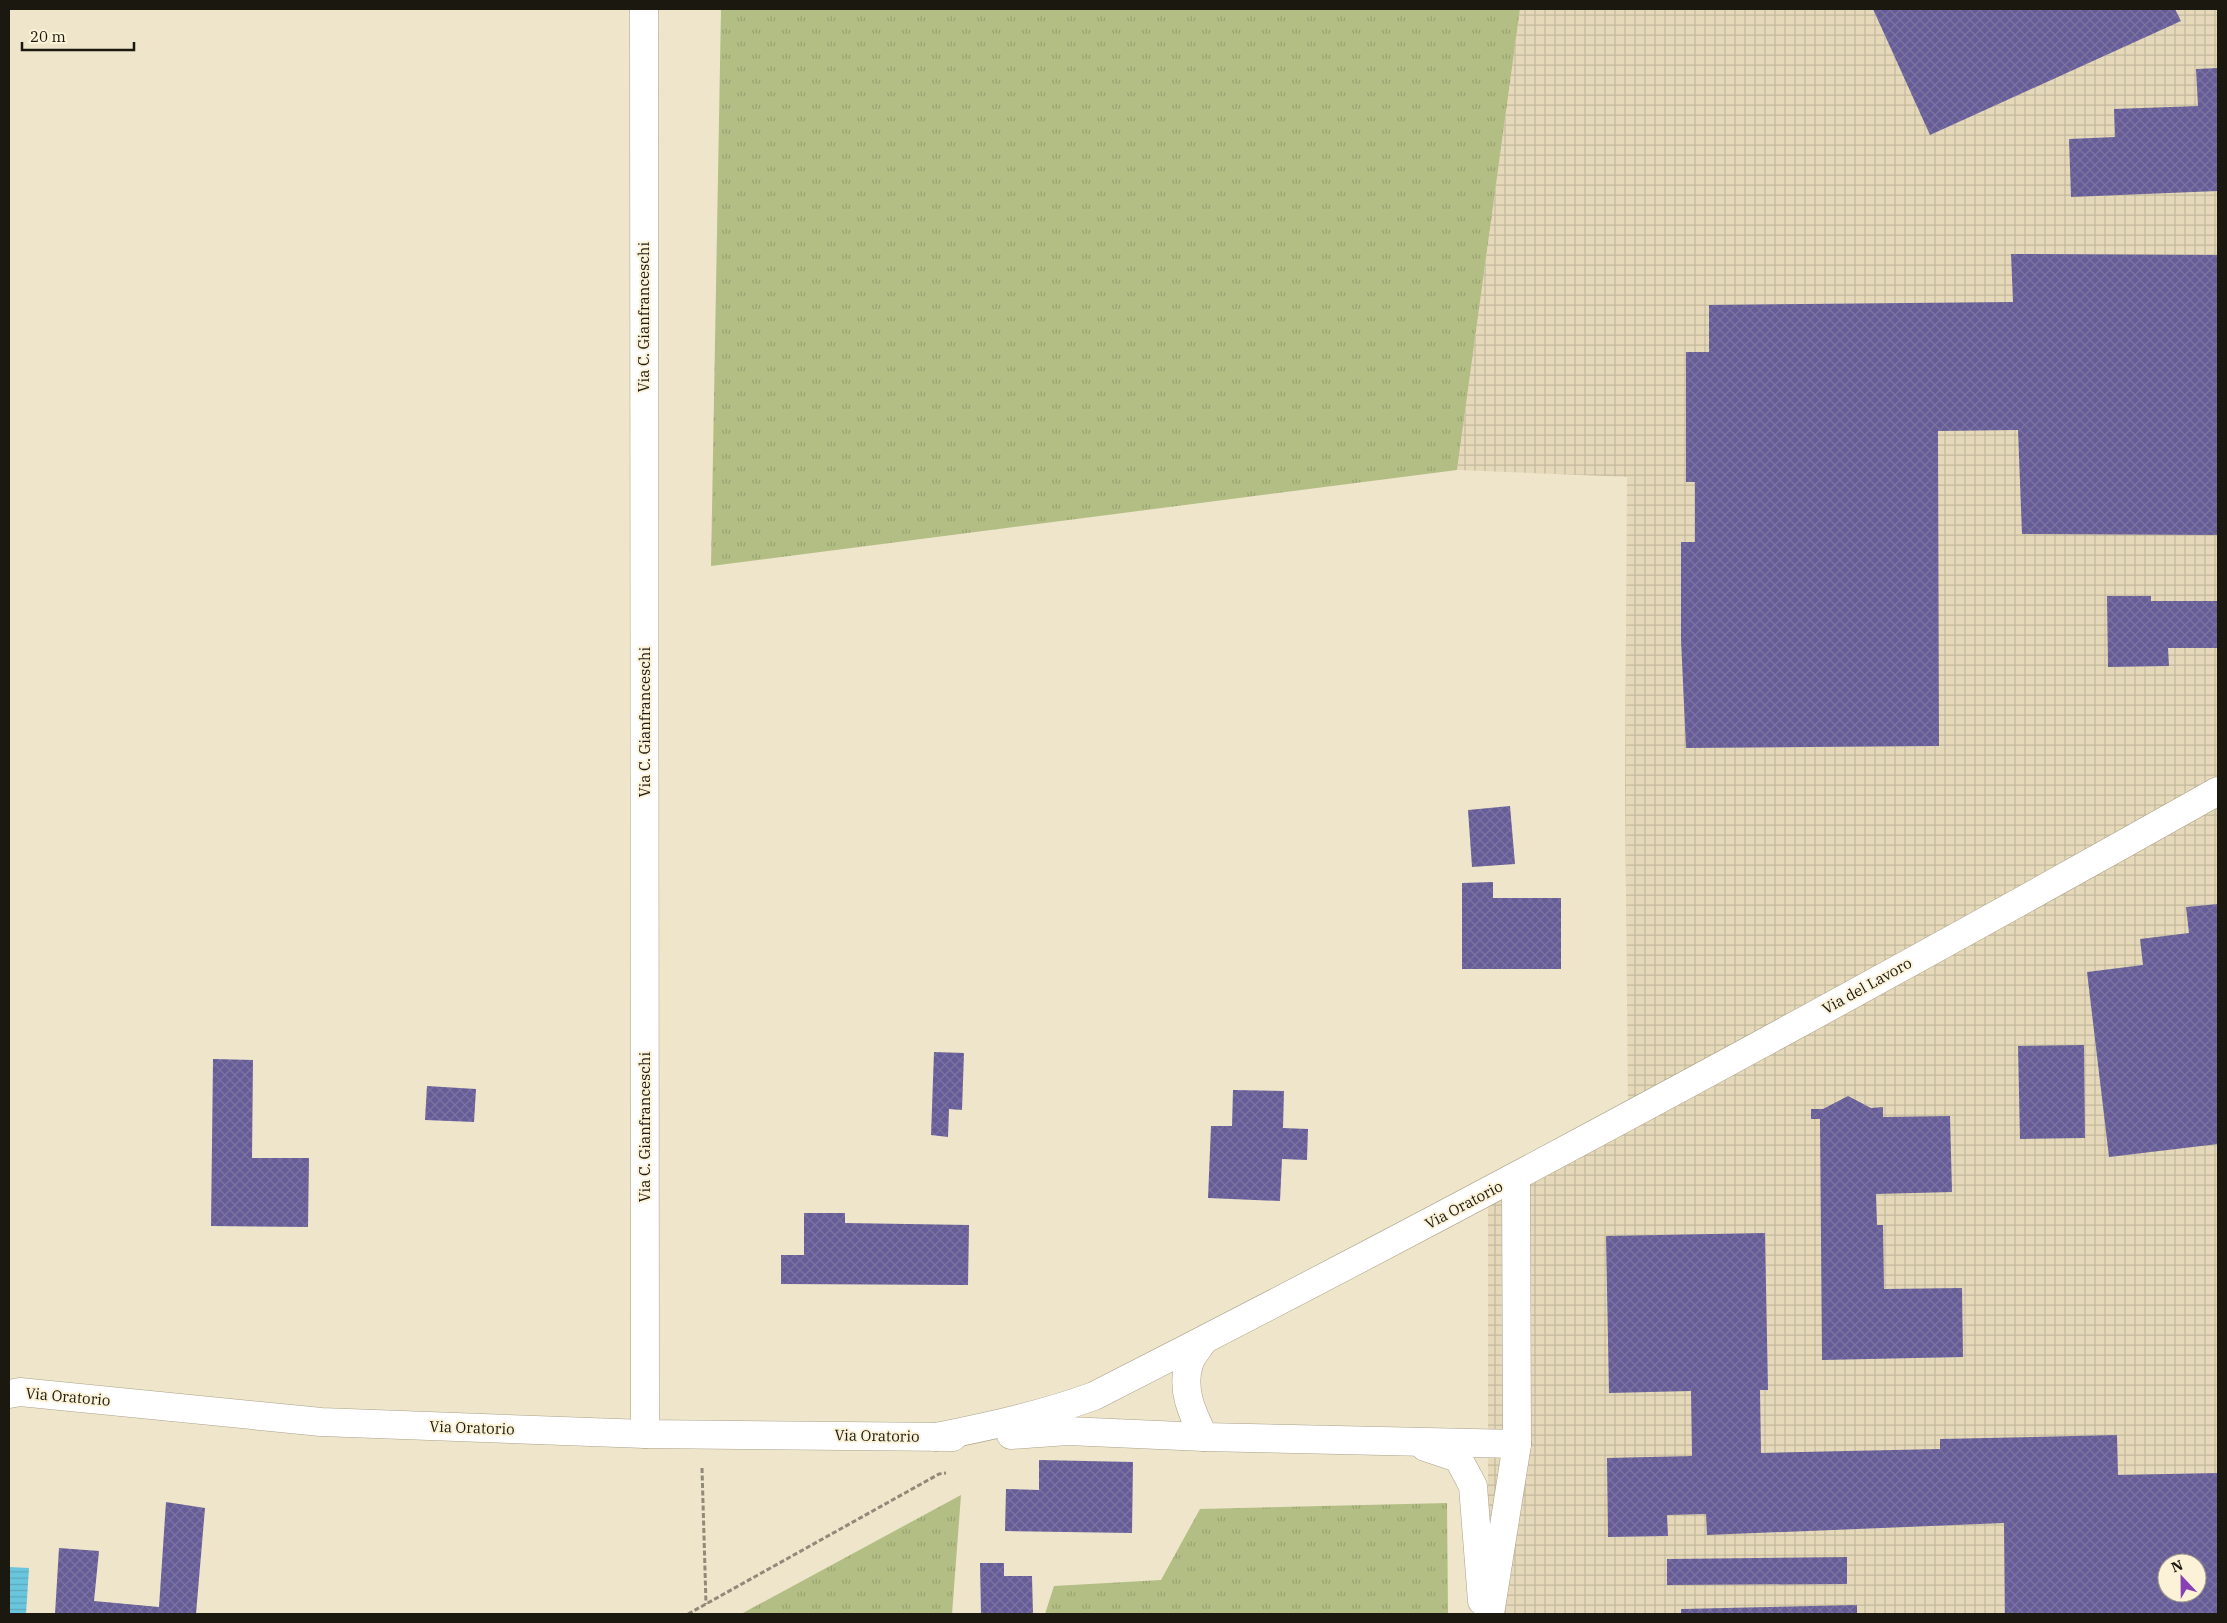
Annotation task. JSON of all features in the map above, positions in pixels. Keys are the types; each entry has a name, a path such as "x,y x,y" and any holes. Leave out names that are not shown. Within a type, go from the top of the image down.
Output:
{"street":[{"name":"Via C. Gianfranceschi","path":"644,9 645,1434"},
{"name":"Via del Lavoro","path":"1516,1178 2048,887 2218,791"},
{"name":"Via Oratorio","path":"936,1436 1021,1419 1094,1396 1516,1178 1518,1444 1490,1614"},
{"path":"1203,1341 1190,1362 1186,1388 1194,1416 1204,1437"},
{"name":"Via Oratorio","path":"13,1392 321,1422 645,1434 984,1437 1068,1431 1204,1437 1518,1444"},
{"name":"Via Oratorio","path":"1405,1441 1458,1458 1473,1486 1483,1614"}],"path":[{"path":"701,1434 706,1604"},
{"path":"688,1614 939,1474 949,1472"}],"shaded area":[{"path":"1520,9 2218,9 2218,1614 1488,1614 1488,1182 1628,1112 1625,788 1627,477 1457,470"}],"green space":[{"path":"721,9 1520,9 1457,470 711,566"},
{"path":"961,1495 952,1614 741,1614"},
{"path":"1447,1503 1448,1614 1045,1614 1054,1586 1161,1580 1200,1509"}],"water":[{"path":"9,1567 29,1568 26,1614 9,1614"}],"building":[{"path":"1873,9 2175,9 2181,21 1930,135"},
{"path":"2218,68 2218,191 2071,197 2069,139 2115,137 2114,109 2198,106 2196,69"},
{"path":"2011,254 2218,255 2218,535 2022,534 2018,430 1938,431 1939,746 1686,748 1681,640 1681,542 1695,542 1695,482 1686,482 1686,352 1709,352 1709,305 2013,302"},
{"path":"2107,596 2151,596 2151,601 2218,601 2218,648 2168,648 2169,666 2108,667"},
{"path":"1510,806 1515,864 1472,867 1468,810"},
{"path":"1493,882 1493,898 1561,898 1561,969 1462,969 1462,883"},
{"path":"2218,904 2218,1144 2109,1157 2087,972 2143,965 2140,939 2189,933 2186,907"},
{"path":"2084,1045 2085,1138 2020,1139 2018,1046"},
{"path":"934,1052 964,1053 962,1110 949,1109 948,1137 931,1135"},
{"path":"213,1059 253,1060 252,1158 309,1158 308,1227 211,1226"},
{"path":"427,1086 476,1089 474,1122 425,1120"},
{"path":"1233,1090 1284,1091 1283,1128 1308,1129 1307,1160 1282,1159 1280,1201 1208,1198 1211,1126 1232,1126"},
{"path":"1848,1096 1871,1108 1883,1107 1883,1117 1950,1116 1952,1192 1876,1194 1877,1225 1883,1225 1884,1289 1962,1288 1963,1357 1822,1360 1820,1119 1811,1119 1811,1109 1823,1109"},
{"path":"804,1213 845,1213 845,1223 969,1225 968,1285 781,1284 781,1255 804,1255"},
{"path":"1765,1233 1768,1390 1760,1390 1761,1453 1940,1449 1940,1439 2117,1435 2118,1475 2218,1473 2218,1614 2005,1614 2004,1523 1707,1535 1706,1514 1667,1515 1668,1536 1608,1537 1607,1458 1692,1456 1691,1391 1609,1393 1606,1236"},
{"path":"1039,1460 1133,1462 1132,1533 1005,1531 1006,1489 1039,1490"},
{"path":"166,1502 205,1508 196,1614 55,1614 59,1548 99,1551 94,1601 159,1607"},
{"path":"1847,1557 1847,1584 1667,1585 1667,1559"},
{"path":"980,1563 1004,1563 1004,1576 1032,1576 1033,1614 981,1614"},
{"path":"1857,1605 1857,1614 1681,1614 1681,1609"}]}
